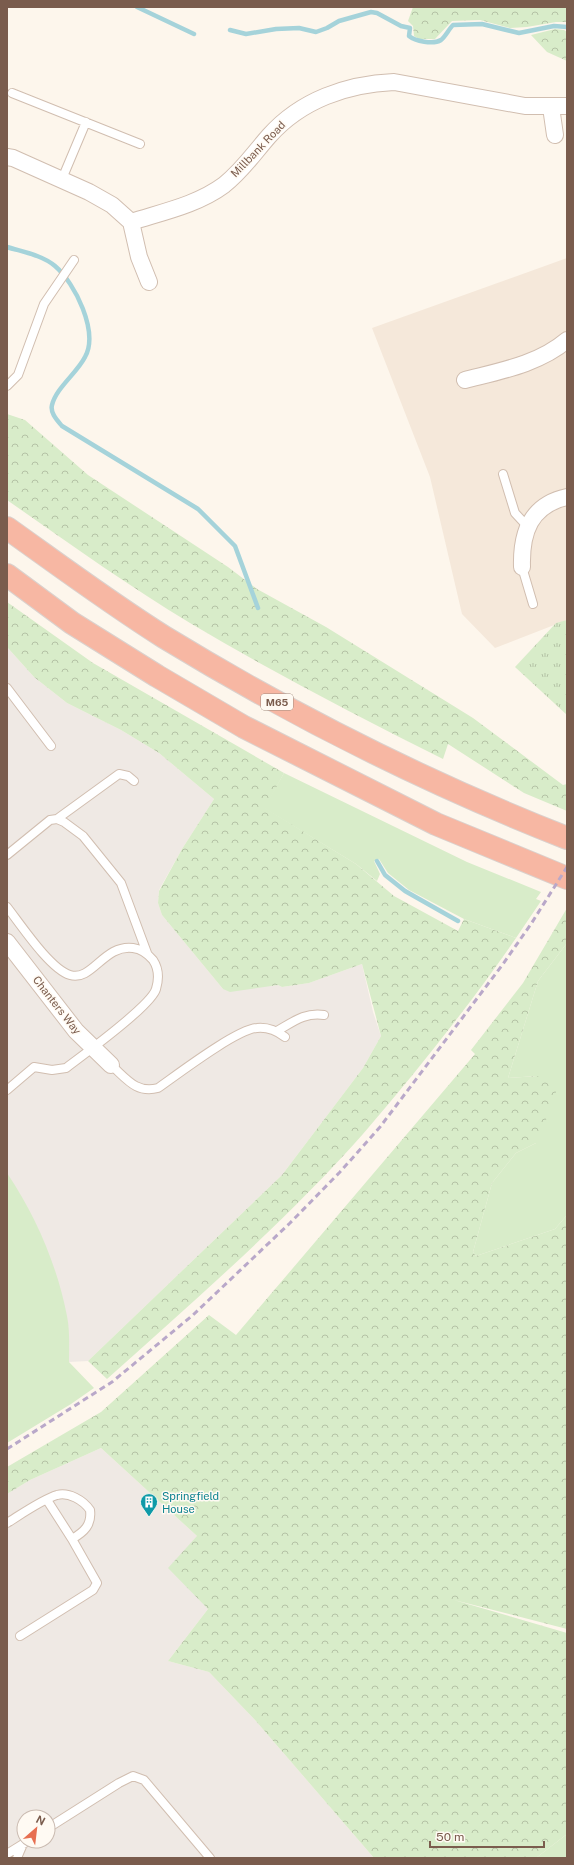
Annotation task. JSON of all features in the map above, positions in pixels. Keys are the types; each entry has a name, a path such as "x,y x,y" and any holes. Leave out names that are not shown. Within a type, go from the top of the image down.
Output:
{"highway":[{"name":"M65","path":"7,528 78,579 163,636 256,690 352,742 454,791 567,838"},
{"path":"7,575 72,623 157,676 244,727 436,824 567,878"}],"street":[{"name":"Millbank Road","path":"131,222 186,205 206,196 240,171 277,128 298,111 315,101 352,87 373,83 394,82 418,85 525,106 567,106"},
{"path":"551,106 555,135"},
{"path":"9,156 62,179 112,205 131,222 139,257 149,282"},
{"path":"465,380 532,361 556,349 567,340"},
{"path":"522,567 522,547 531,521 546,507 558,499 567,497"},
{"name":"Chanters Way","path":"7,942 76,1031 111,1065"}],"lane":[{"path":"12,93 140,144"},
{"path":"62,179 86,122"},
{"path":"7,386 18,375 44,304 74,260"},
{"path":"503,474 515,513 528,527"},
{"path":"522,567 533,604"},
{"path":"7,688 51,746"},
{"path":"7,854 41,826 50,820 57,819 119,774 128,776 134,781"},
{"path":"7,1090 34,1068 52,1070 66,1068 143,1006 156,992 159,982 158,971 154,961 147,953 121,883 83,836 73,828 57,819"},
{"path":"7,907 50,961 70,975 78,976 85,973 116,949 126,947 137,948 147,953"},
{"path":"277,1031 303,1017 313,1014 324,1016"},
{"path":"111,1065 133,1085 140,1089 149,1090 158,1088 248,1029 258,1028 277,1031 285,1037"},
{"path":"7,1523 47,1500 57,1495 64,1494 82,1501 90,1510 90,1521 87,1527 72,1539"},
{"path":"20,1636 93,1590 97,1583 72,1539 47,1500"},
{"path":"56,1823 119,1783 133,1776 144,1780 210,1858"},
{"path":"7,1854 16,1849"},
{"path":"17,1858 22,1849"}],"shaded area":[{"path":"567,258 567,620 495,648 462,614 430,477 372,328"},
{"path":"7,647 34,677 67,703 121,730 159,753 214,799 182,849 159,890 158,903 162,915 223,989 278,985 282,987 309,983 362,964 373,1012 381,1036 363,1068 282,1175 88,1361 69,1362 7,1409"},
{"path":"101,1448 197,1536 208,1609 168,1661 209,1672 255,1720 374,1858 7,1858 7,1494 30,1480"}],"green space":[{"path":"413,7 567,7 567,22 510,28 480,20 452,21 435,39 419,39 414,36 413,26 408,21"},
{"path":"555,29 564,30 567,32 567,61 547,52 531,35"},
{"path":"7,414 25,420 88,475 228,567 257,589 326,627 473,718 563,785 567,784 567,811 524,793 448,744 443,759 252,659 143,594 7,500"},
{"path":"7,602 93,663 284,773 265,808 356,864 394,896 458,931 464,919 516,938 423,1062 363,1134 333,1167 239,1260 107,1379 88,1361 282,1175 363,1068 381,1036 362,964 309,983 282,987 278,985 230,992 223,989 162,915 158,903 159,891 182,849 214,799 159,753 121,730 67,703 34,677 7,647"},
{"path":"567,620 567,715 515,667 556,623"},
{"path":"284,773 467,862 541,892 536,899 541,901 516,938 464,919 409,890 388,873 379,859 374,861 380,874 377,881 356,864 264,808"},
{"path":"567,908 567,943 538,981 508,1078 537,1076 557,1084 555,1099 536,1143 516,1153 492,1183 473,1252 476,1256 555,1229 567,1215 567,1629 454,1600 567,1633 567,1834 536,1858 374,1858 255,1720 209,1672 168,1661 208,1609 168,1568 197,1536 101,1448 30,1480 7,1494 7,1467 101,1412 209,1315 236,1335 475,1054 471,1050 523,983"},
{"path":"567,943 567,1215 555,1229 476,1256 473,1252 492,1183 516,1153 536,1143 537,1076 508,1078 538,981"},
{"path":"7,1173 36,1224 57,1278 63,1297 68,1322 69,1362 94,1388 71,1404 7,1443"},
{"path":"567,1834 567,1858 536,1858"}],"waterway":[{"path":"137,7 194,34"},
{"path":"230,30 246,34 276,29 299,28 316,32 339,21 371,12 377,13 401,26 410,28 409,36 412,38 429,42 441,40 453,25 482,24 519,33 554,26 567,27"},
{"path":"7,247 38,256 55,266 63,274 77,296 83,308 87,322 89,347 85,357 77,369 54,399 52,408 56,419 62,426 198,509 235,546 258,608"},
{"path":"377,861 385,875 405,891 458,921"}],"railway":[{"path":"7,1449 112,1382 193,1315 290,1223 340,1172 380,1127 503,964 531,924 567,867"}],"place":[{"name":"Springfield House","path":"149,1517"}]}
